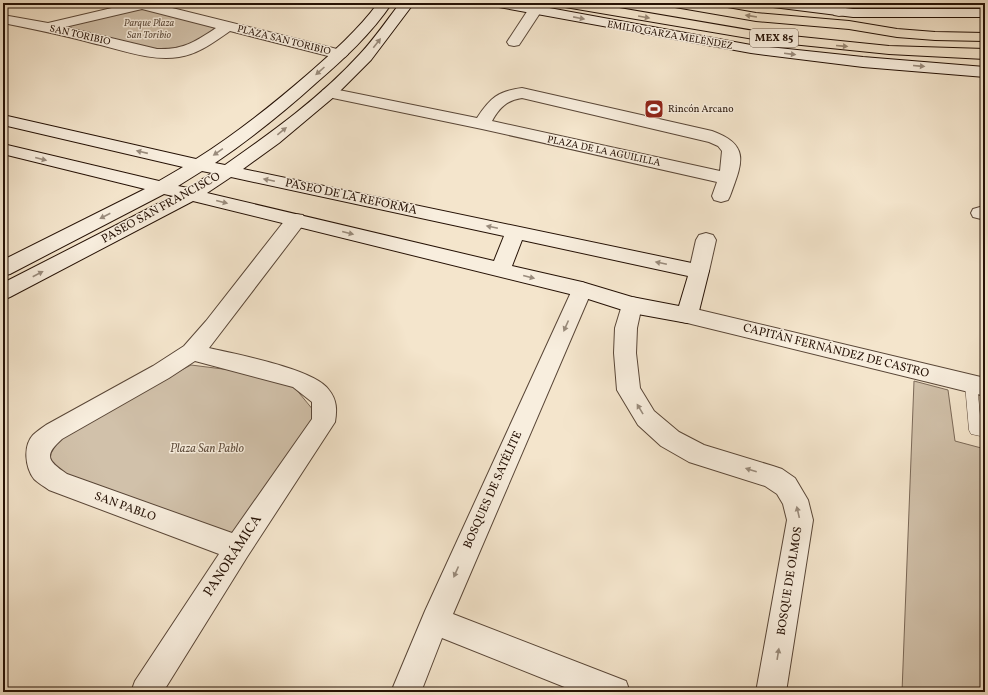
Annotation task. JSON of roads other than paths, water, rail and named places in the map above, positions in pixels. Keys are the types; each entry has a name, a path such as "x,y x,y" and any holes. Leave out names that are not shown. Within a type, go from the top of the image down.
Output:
{"highway":[{"name":"MEX 85","path":"564,3 772,38 889,50 985,54"},
{"name":"MEX 85","path":"675,3 756,17 849,25 898,33 935,36 985,37"},
{"path":"849,25 985,24"}],"street":[{"name":"PASEO SAN FRANCISCO","path":"3,269 160,188 199,165 282,105 340,54 374,18 385,3"},
{"name":"PASEO SAN FRANCISCO","path":"3,292 190,194 228,171 273,139 329,93 366,57 407,3"},
{"name":"EMILIO GARZA MELÉNDEZ","path":"499,3 751,49 863,62 985,72"},
{"path":"773,3 985,13"},
{"name":"PLAZA SAN TORIBIO","path":"144,4 340,54"},
{"path":"47,27 144,4"},
{"path":"514,42 535,10"},
{"name":"SAN TORIBIO","path":"3,19 47,27 157,54"},
{"name":"PLAZA SAN TORIBIO","path":"157,54 173,55 185,52 228,26"},
{"name":"PLAZA DE LA AGUILILLA","path":"329,93 482,124 727,178"},
{"path":"482,124 492,106 500,99 510,94 522,93 695,132 724,142 730,147 732,153 727,178 721,196"},
{"name":"PASEO DE LA REFORMA","path":"3,120 199,165 699,271"},
{"path":"3,150 582,290 632,305 688,315 706,240"},
{"path":"192,352 214,327 296,220"},
{"path":"500,270 516,232"},
{"name":"BOSQUES DE SATÉLITE","path":"406,692 435,621 582,290"},
{"name":"BOSQUE DE OLMOS","path":"632,305 626,328 625,353 629,390 646,418 670,439 698,454 773,477 786,486 796,500 800,520 772,692"},
{"name":"CAPITÁN FERNÁNDEZ DE CASTRO","path":"688,315 978,385"},
{"name":"PANORÁMICA","path":"146,692 238,548 323,422 326,408 323,399 314,388 299,380 192,352"},
{"name":"SAN PABLO","path":"192,352 161,372 54,432 41,444 38,458 43,471 58,482 238,548"},
{"path":"435,621 615,692"}],"lane":[{"path":"978,385 976,430 985,432"}],"place":[{"name":"Rincón Arcano","path":"654,109"}],"park label":[{"name":"Parque Plaza San Toribio","path":"149,28"},
{"name":"Plaza San Pablo","path":"207,449"}]}
